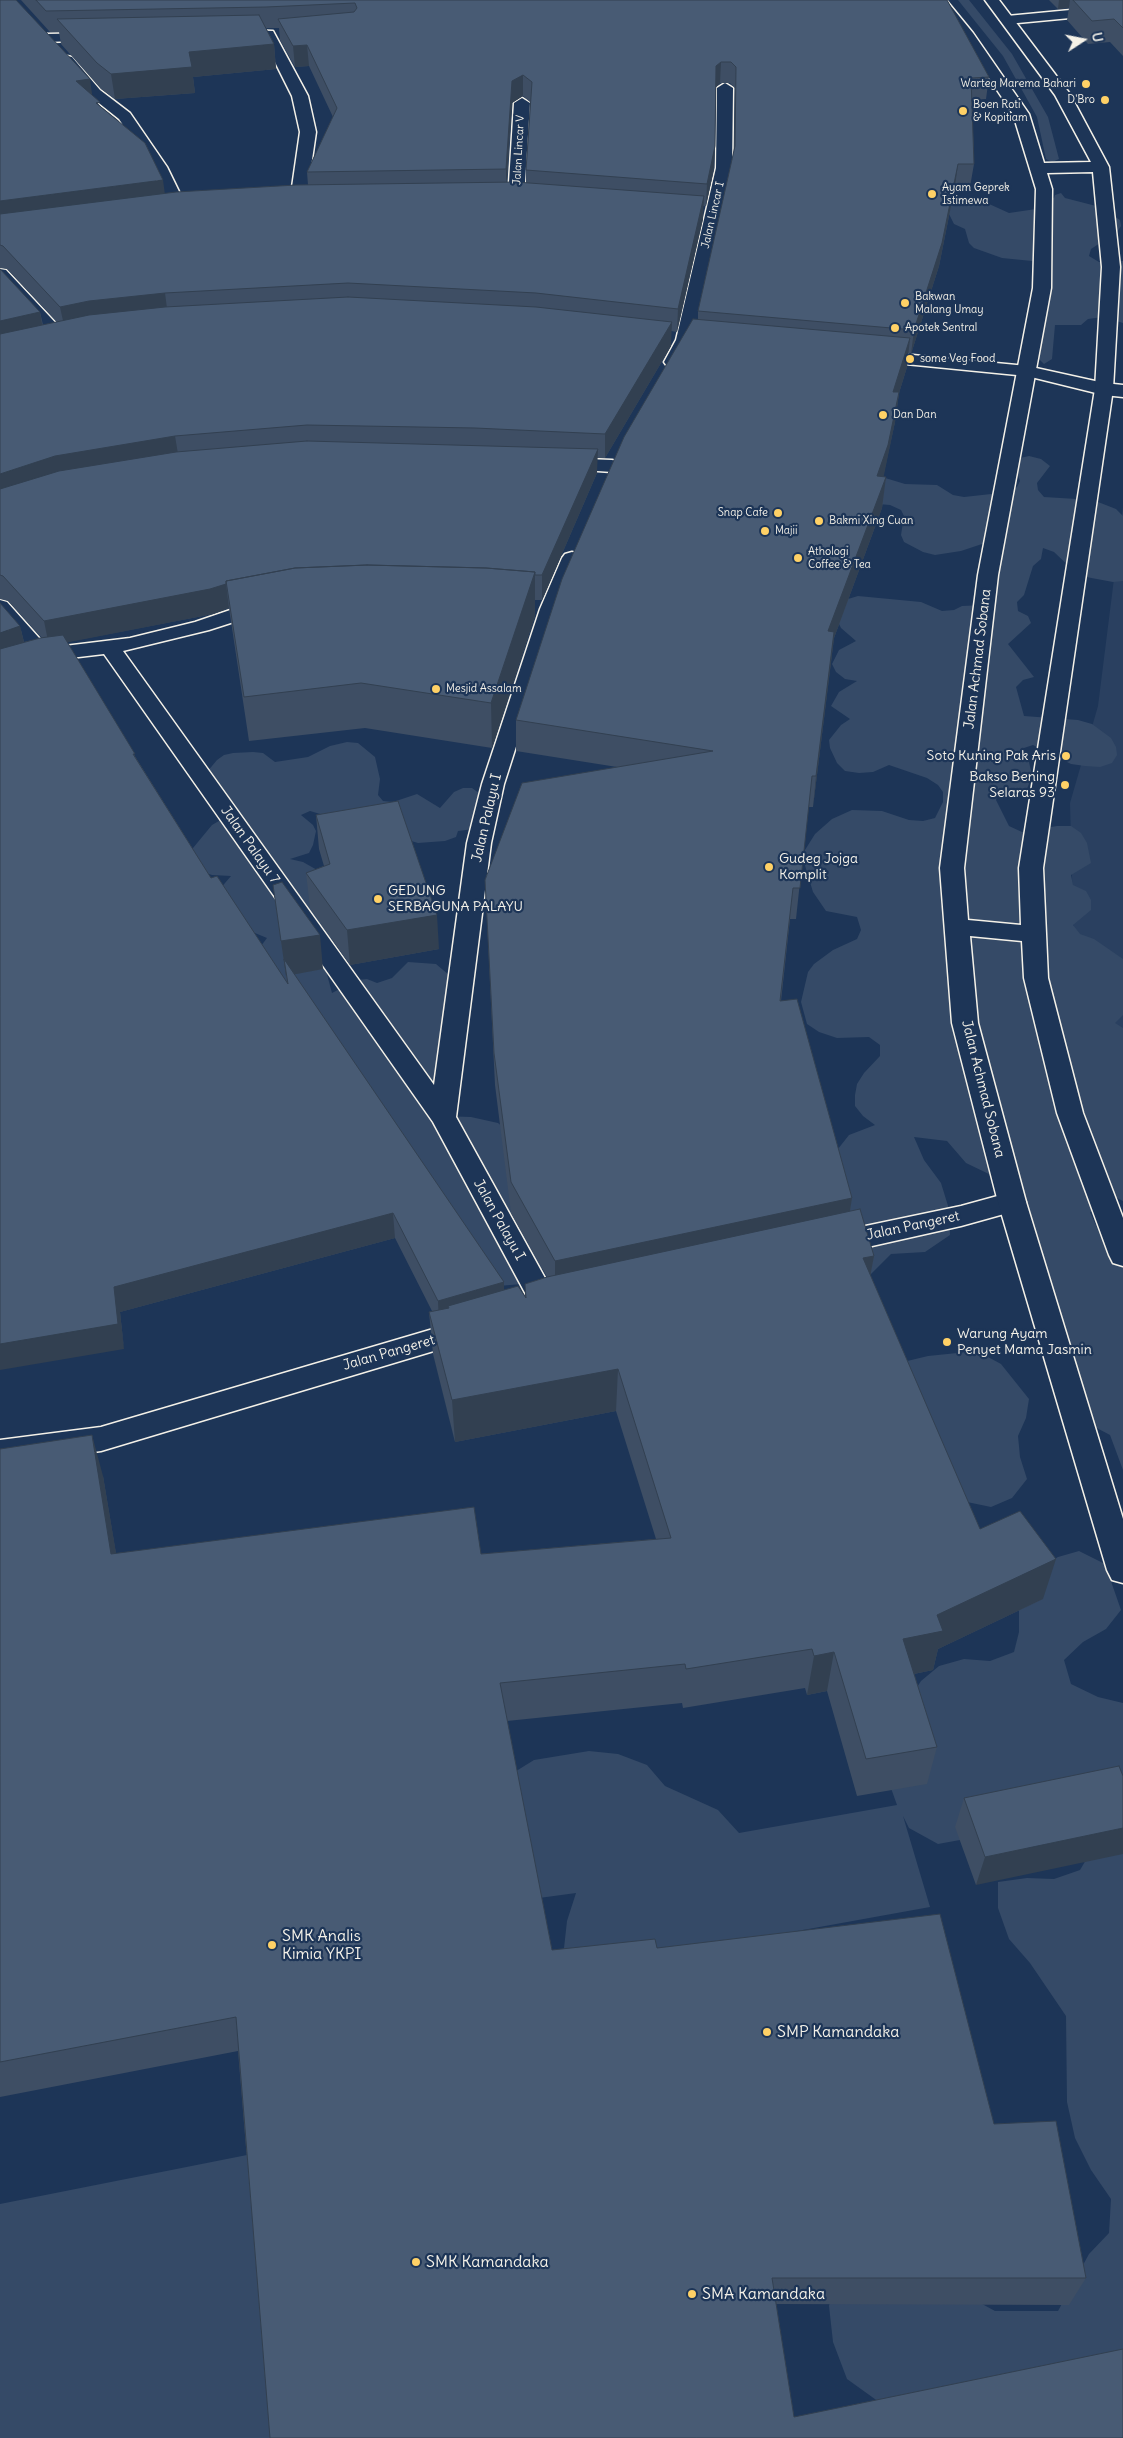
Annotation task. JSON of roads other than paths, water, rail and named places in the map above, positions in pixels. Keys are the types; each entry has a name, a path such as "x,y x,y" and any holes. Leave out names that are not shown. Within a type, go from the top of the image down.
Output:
{"street":[{"name":"Jalan Achmad Sobana","path":"938,0 968,36 1021,114 1044,189 1042,288 988,575 952,868 965,1023 1012,1202 1123,1570"},
{"path":"992,0 1062,94 1101,167 1111,267 1114,390 1031,868 1036,978 1070,1113 1123,1255"},
{"path":"1007,20 1123,9"},
{"path":"34,26 95,93 125,116 159,167 179,208"},
{"path":"230,34 286,32"},
{"path":"268,34 300,96 308,132 298,200"},
{"path":"46,38 114,37"},
{"name":"Jalan Lincar I","path":"661,382 685,340 724,168 725,88"},
{"name":"Jalan Lincar V","path":"516,198 522,102"},
{"path":"1038,168 1101,167"},
{"path":"497,198 536,200"},
{"path":"278,202 316,200"},
{"path":"160,210 199,207"},
{"path":"694,212 713,213"},
{"path":"0,274 59,338"},
{"path":"854,354 1027,372 1114,390"},
{"path":"544,463 613,467"},
{"name":"Jalan Palayu I","path":"547,1307 443,1118 479,843 493,784 541,608 581,538"},
{"path":"0,668 43,655 130,644 202,626 236,614 290,605"},
{"path":"0,606 43,655"},
{"name":"Jalan Palayu 7","path":"108,646 443,1118"},
{"path":"958,927 1034,934"},
{"name":"Jalan Pangeret","path":"807,1250 961,1216 1012,1202"},
{"path":"519,1315 576,1300"},
{"name":"Jalan Pangeret","path":"0,1452 101,1439 491,1323"}],"place":[{"name":"Warteg Marema Bahari","path":"1086,84"},
{"name":"D'Bro","path":"1105,100"},
{"name":"Boen Roti & Kopitiam","path":"963,111"},
{"name":"Ayam Geprek Istimewa","path":"932,194"},
{"name":"Bakwan Malang Umay","path":"905,303"},
{"name":"Apotek Sentral","path":"895,328"},
{"name":"sоme Veg Fооd","path":"910,359"},
{"name":"Dan Dan","path":"883,415"},
{"name":"Snap Cafe","path":"778,513"},
{"name":"Bakmi Xing Cuan","path":"819,521"},
{"name":"Majii","path":"765,531"},
{"name":"Athologi Coffee & Tea","path":"798,558"},
{"name":"Mesjid Assalam","path":"436,689"},
{"name":"Soto Kuning Pak Aris","path":"1066,756"},
{"name":"Bakso Bening Selaras 93","path":"1065,785"},
{"name":"Gudeg Jojga Komplit","path":"769,867"},
{"name":"GEDUNG SERBAGUNA PALAYU","path":"378,899"},
{"name":"Warung Ayam Penyet Mama Jasmin","path":"947,1342"},
{"name":"SMK Analis Kimia YKPI","path":"272,1945"},
{"name":"SMP Kamandaka","path":"767,2032"},
{"name":"SMK Kamandaka","path":"416,2262"},
{"name":"SMA Kamandaka","path":"692,2294"}]}
